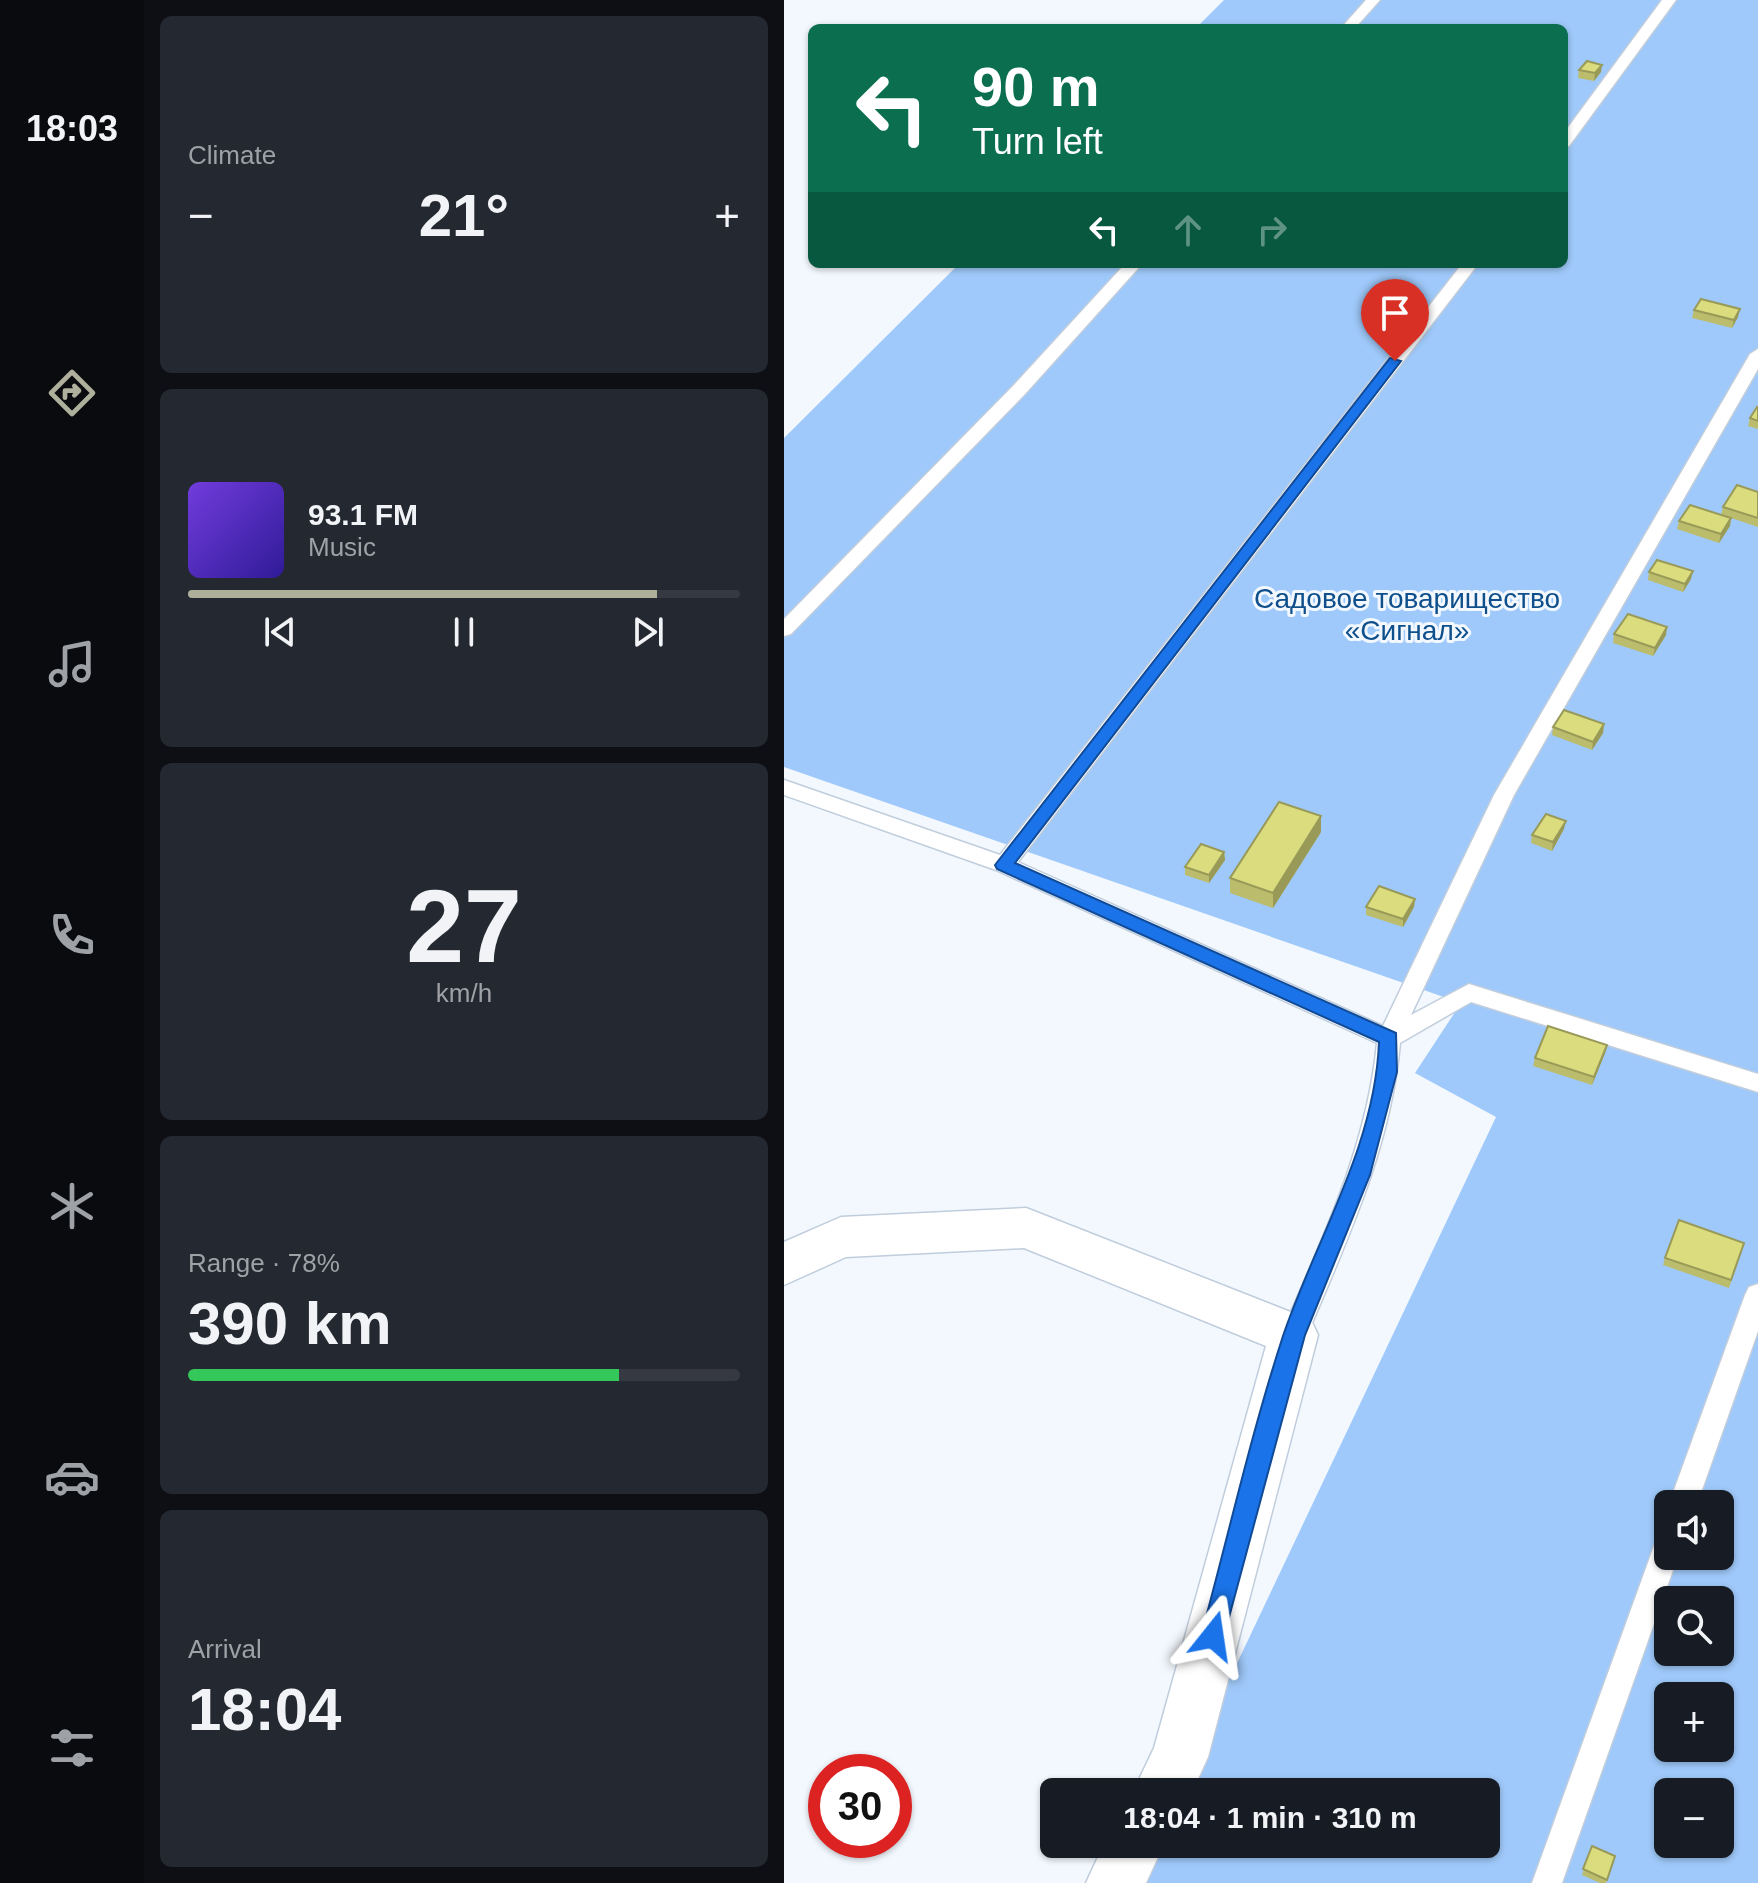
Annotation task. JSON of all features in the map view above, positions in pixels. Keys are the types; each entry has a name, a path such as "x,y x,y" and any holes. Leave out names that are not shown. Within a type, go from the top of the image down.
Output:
{"street":[{"path":"784,1265 841,1237 1026,1228 1294,1335 1180,1757 1169,1778"},
{"path":"1115,1883 1128,1858"}],"lane":[{"path":"1352,24 1373,0"},
{"path":"1568,138 1669,0"},
{"path":"784,630 1019,390 1130,268"},
{"path":"1004,865 1467,268"},
{"path":"1294,1335 1360,1175 1388,1072 1389,1038 1504,795 1758,354"},
{"path":"784,787 1004,865 1389,1038"},
{"path":"1389,1038 1469,993 1758,1083"},
{"path":"1688,1490 1758,1295"},
{"path":"1547,1883 1659,1570"}],"green space":[{"name":"Садовое товарищество «Сигнал»","path":"1224,0 1758,0 1758,1883 1133,1883 1145,1858 1500,1858 1500,1778 1183,1778 1496,1117 1415,1073 1461,1003 784,767 784,438 955,268 1568,268 1568,24 1200,24"}],"building":[{"path":"1587,61 1602,65 1595,73 1579,70"},
{"path":"1701,299 1740,309 1734,320 1694,310"},
{"path":"1758,408 1758,421 1750,418"},
{"path":"1737,485 1758,492 1758,518 1723,507"},
{"path":"1690,505 1731,518 1721,534 1679,521"},
{"path":"1657,560 1693,571 1685,584 1649,572"},
{"path":"1628,614 1667,627 1655,648 1614,634"},
{"path":"1564,710 1604,724 1593,742 1553,727"},
{"path":"1279,802 1321,816 1273,893 1230,878"},
{"path":"1546,814 1566,821 1553,842 1532,835"},
{"path":"1201,844 1224,852 1209,875 1185,867"},
{"path":"1379,886 1415,899 1403,919 1366,907"},
{"path":"1548,1026 1607,1045 1594,1077 1535,1058"},
{"path":"1679,1220 1744,1243 1731,1280 1665,1258"},
{"path":"1592,1846 1615,1856 1607,1880 1583,1869"}],"route":[{"path":"1213,1636 1294,1335 1360,1175 1388,1072 1389,1038 1004,865 1395,361"}]}
